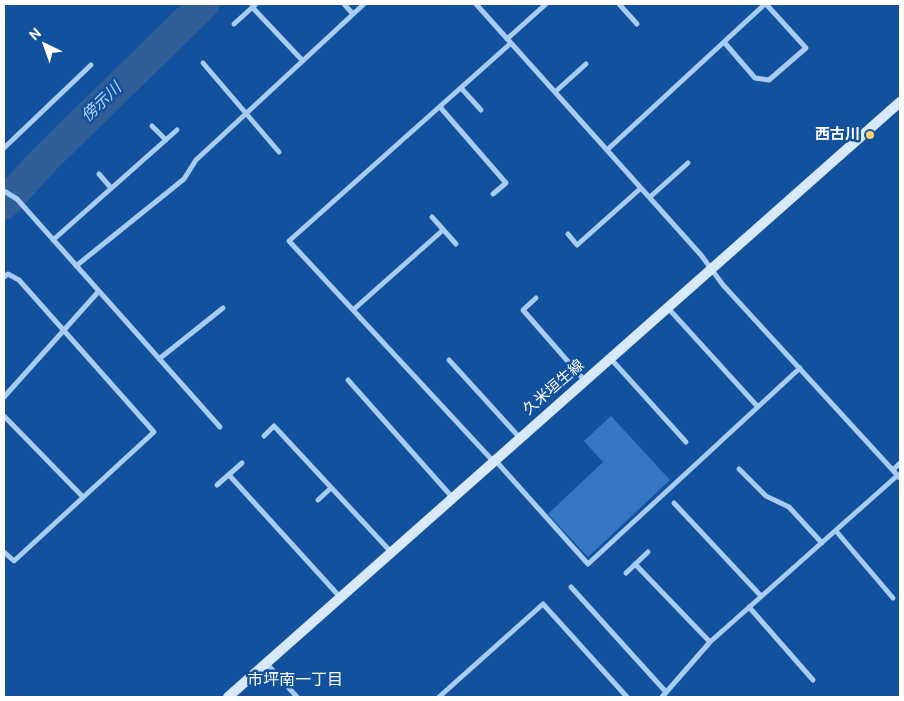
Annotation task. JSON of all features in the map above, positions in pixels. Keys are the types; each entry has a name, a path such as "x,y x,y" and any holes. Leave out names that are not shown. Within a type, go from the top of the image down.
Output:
{"main road":[{"name":"久米垣生線","path":"228,697 900,102"}],"street":[{"path":"344,4 353,14"},
{"path":"76,266 184,179 196,160 364,4"},
{"path":"476,4 650,197 712,270 899,476 710,642 662,697"},
{"path":"546,4 461,88 289,241 588,564 800,368"},
{"path":"619,4 637,24"},
{"path":"607,150 765,4 806,48 769,80 755,78 724,42"},
{"path":"234,24 254,6 302,60"},
{"path":"203,63 279,152"},
{"path":"555,92 586,64"},
{"path":"4,148 91,65"},
{"path":"461,88 482,110"},
{"path":"440,107 506,183 492,194"},
{"path":"152,126 166,140"},
{"path":"53,240 177,130"},
{"path":"650,197 688,163"},
{"path":"99,174 111,188"},
{"path":"568,234 577,245 641,188"},
{"path":"4,191 17,199 220,427"},
{"path":"432,217 456,244"},
{"path":"353,310 443,230"},
{"path":"4,277 8,274 19,280 154,432 14,561 4,552"},
{"path":"4,397 98,291"},
{"path":"536,298 523,310 585,381"},
{"path":"159,359 223,308"},
{"path":"668,308 758,407"},
{"path":"611,358 686,442"},
{"path":"449,360 520,438"},
{"path":"348,380 452,497"},
{"path":"4,416 83,497"},
{"path":"264,436 274,426 391,552"},
{"path":"217,485 242,463"},
{"path":"893,470 900,464"},
{"path":"739,469 766,496 788,507 822,543"},
{"path":"229,475 340,597"},
{"path":"318,500 331,488"},
{"path":"674,503 761,596"},
{"path":"836,531 893,598"},
{"path":"626,573 648,552"},
{"path":"635,564 710,642"},
{"path":"571,587 666,692"},
{"path":"439,697 543,604 627,697"},
{"path":"749,607 813,680"},
{"path":"267,664 297,697"}],"building":[{"path":"611,416 670,480 588,557 548,514 603,462 584,441"}],"waterway":[{"name":"傍示川","path":"4,204 44,160 204,4"}],"place":[{"name":"西古川","path":"870,135"}],"district":[{"name":"市坪南一丁目","path":"295,681"}]}
